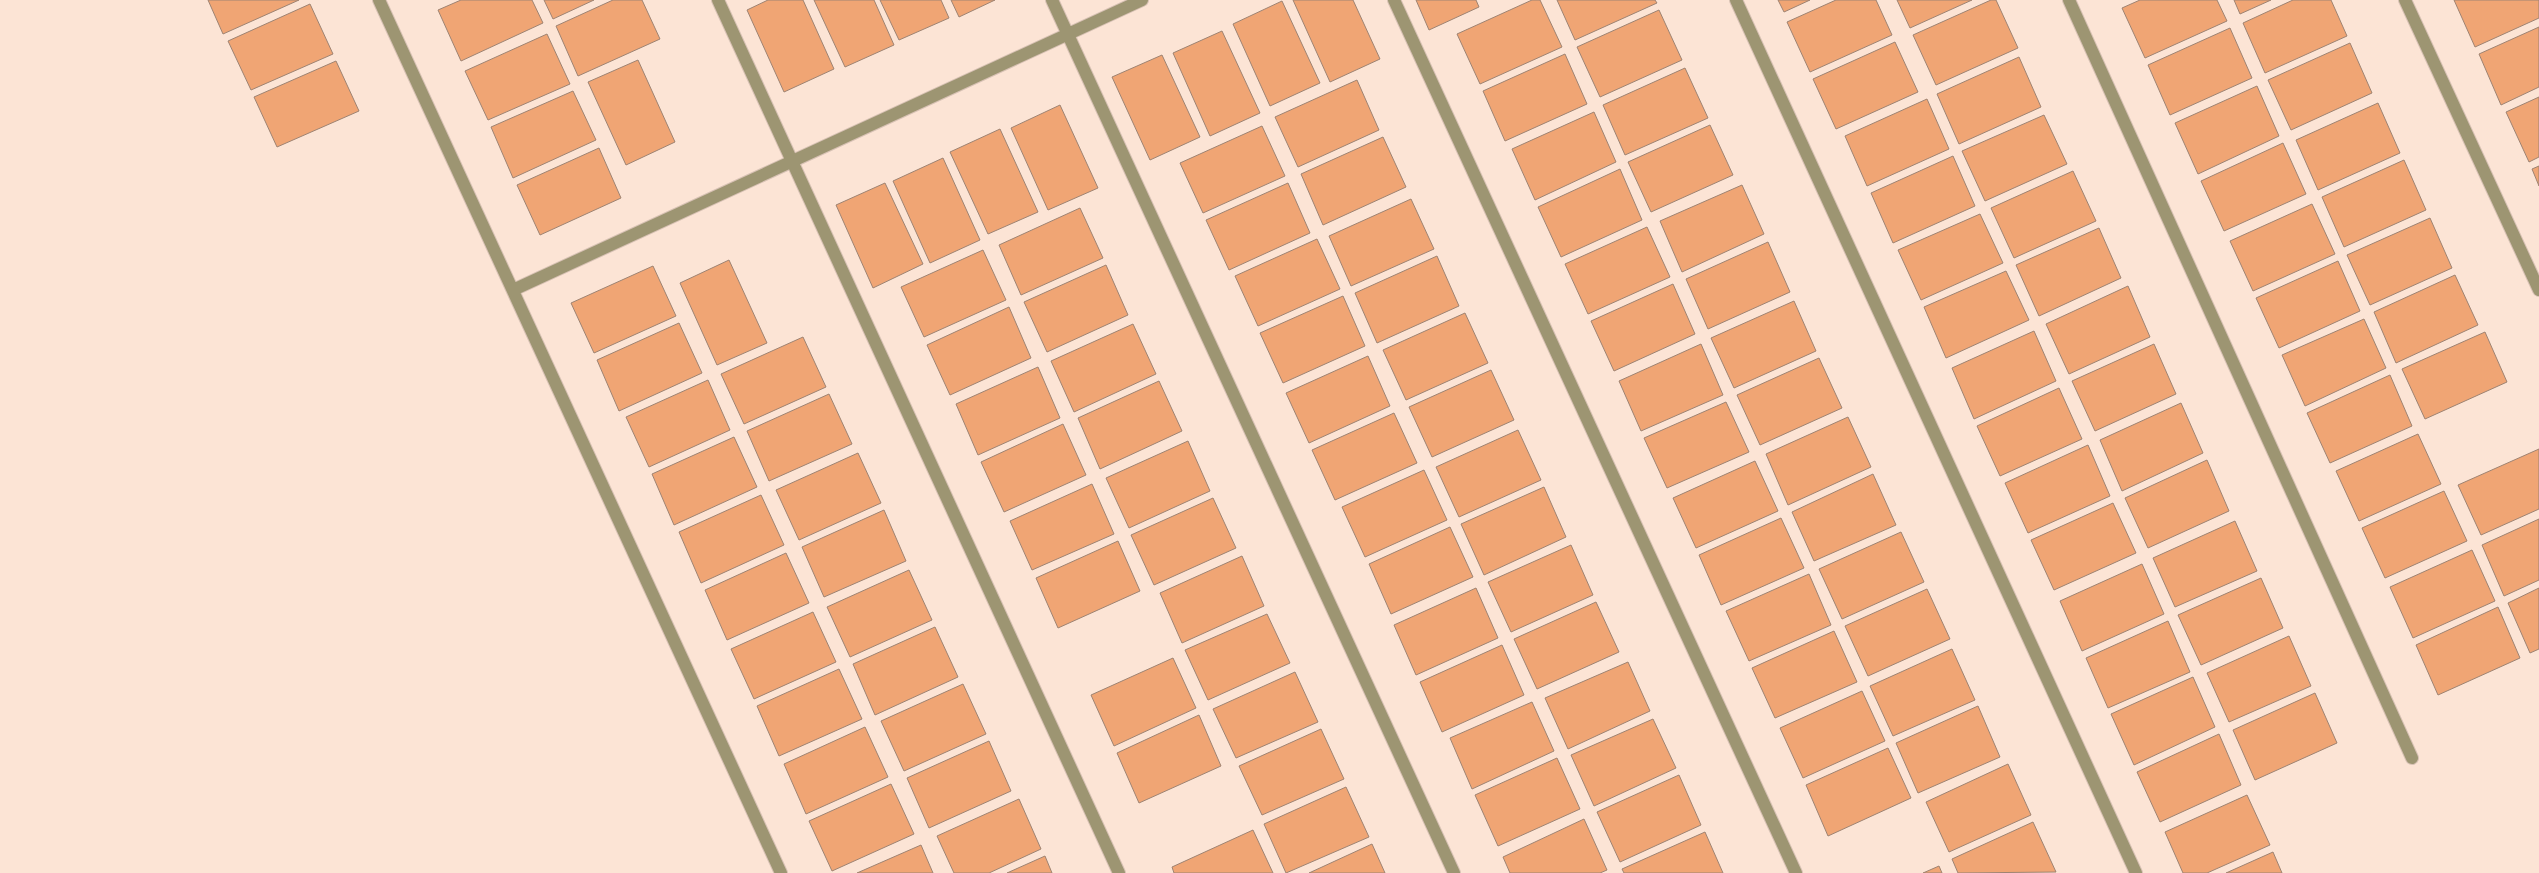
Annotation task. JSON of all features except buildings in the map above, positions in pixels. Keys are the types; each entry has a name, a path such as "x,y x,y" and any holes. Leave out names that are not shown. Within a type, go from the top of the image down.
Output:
{"street":[{"path":"379,0 781,873"},
{"path":"718,0 1119,873"},
{"path":"1052,0 1454,873"},
{"path":"513,290 1142,0"},
{"path":"1394,0 1796,873"},
{"path":"1736,0 2136,873"},
{"path":"2069,0 2412,758"},
{"path":"2405,0 2539,290"}]}
